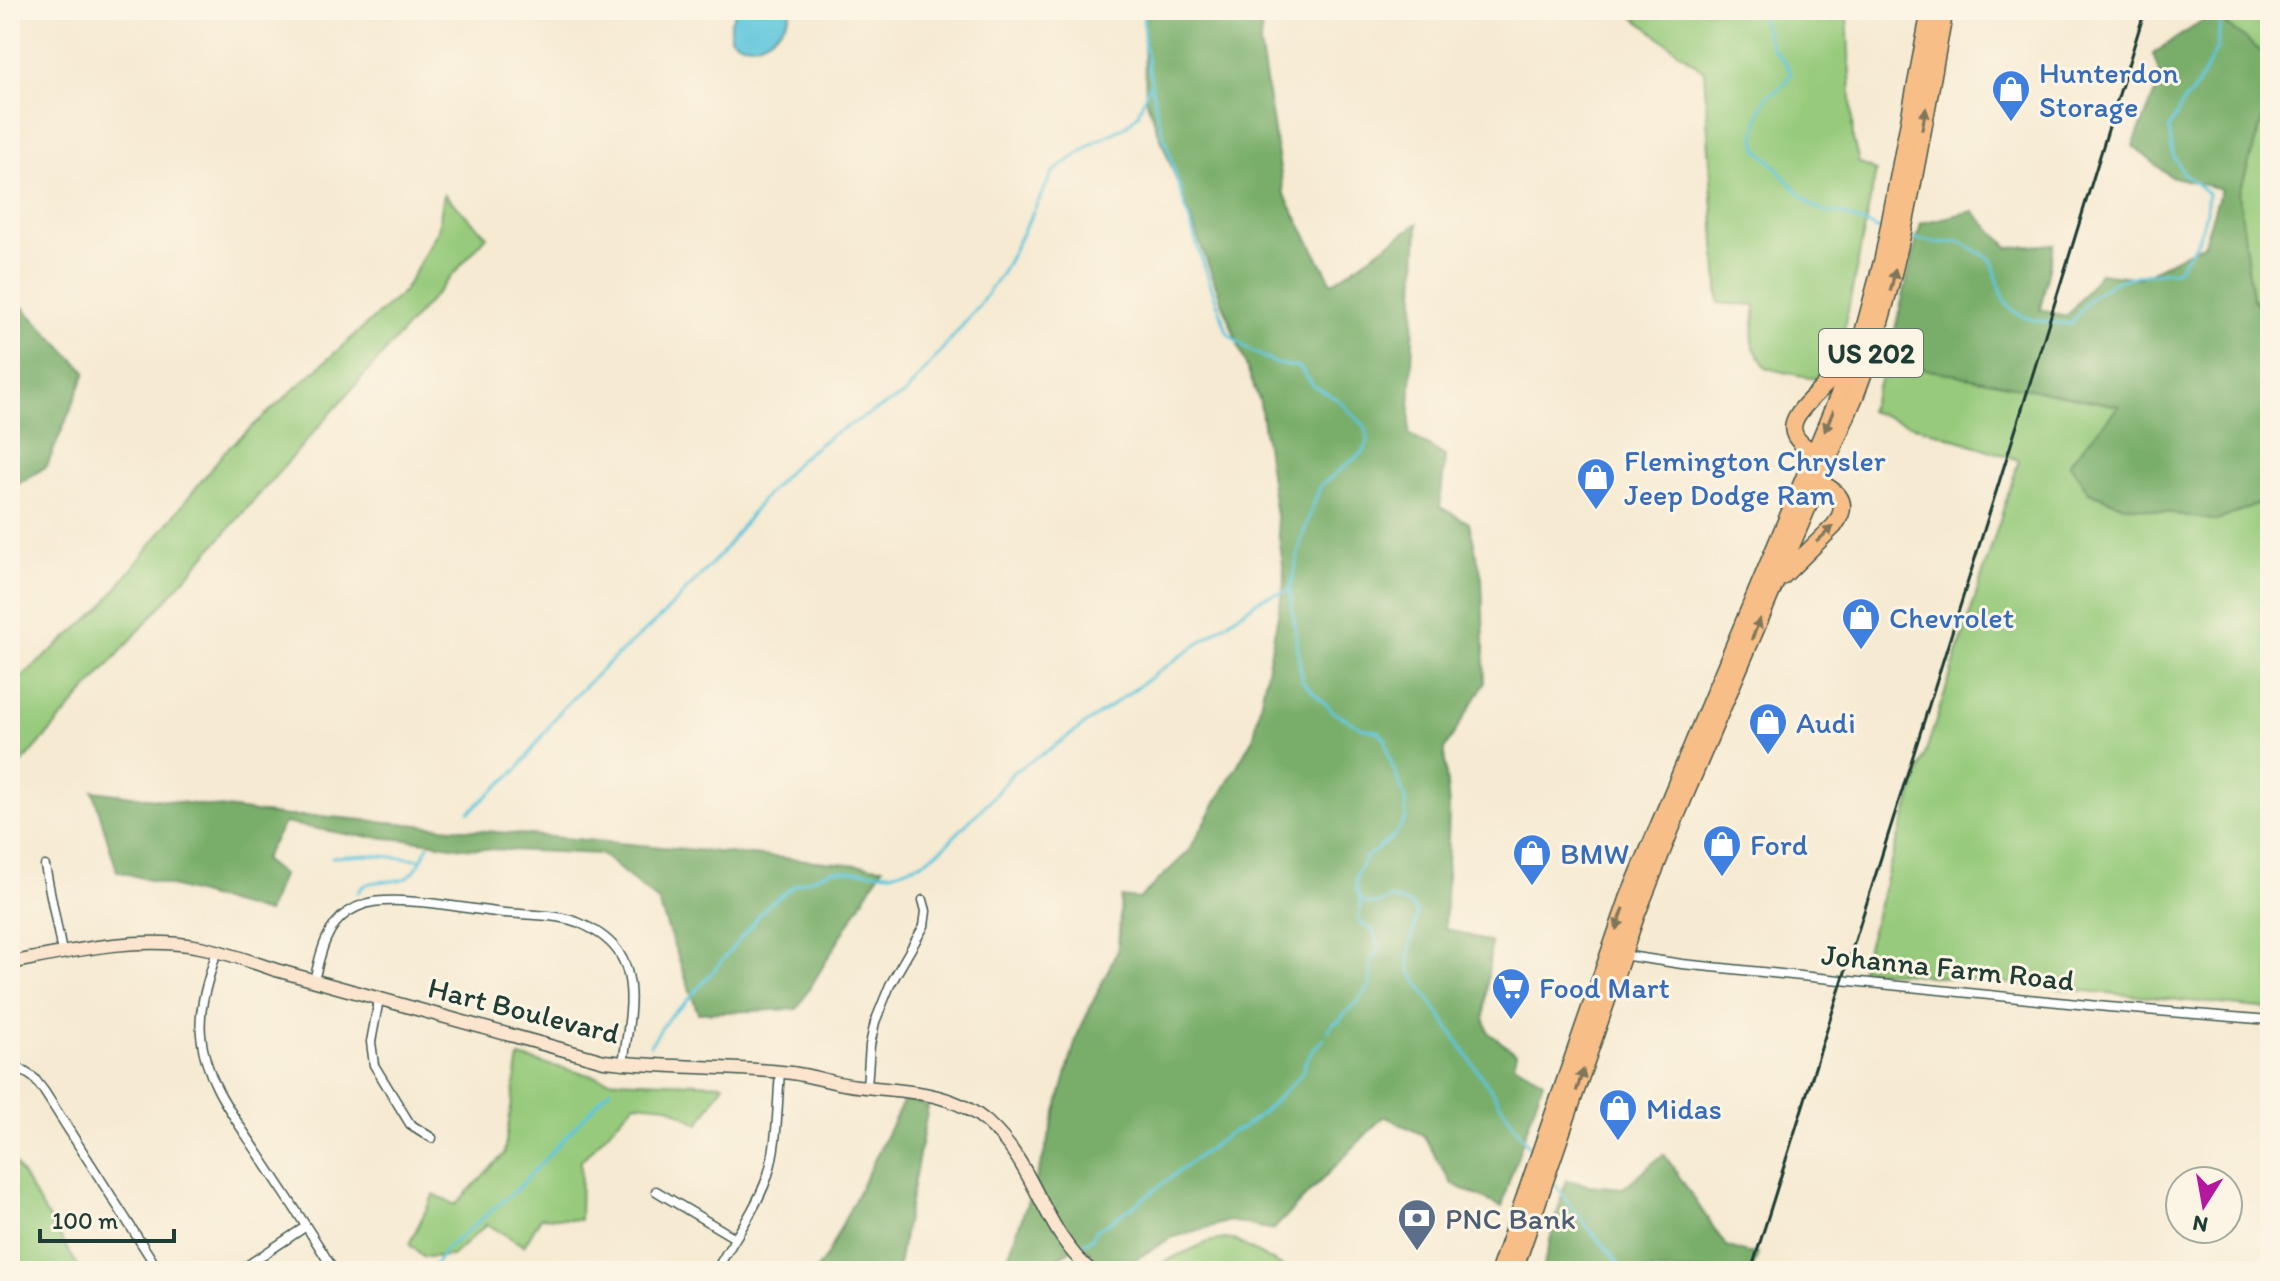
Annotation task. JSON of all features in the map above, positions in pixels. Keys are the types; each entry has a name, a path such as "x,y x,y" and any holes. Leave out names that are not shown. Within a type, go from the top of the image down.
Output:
{"highway":[{"name":"US 202","path":"1822,456 1856,394 1893,280 1894,242 1930,10"},
{"name":"US 202","path":"1897,222 1945,10"},
{"name":"US 202","path":"1550,1149 1628,899 1822,456 1894,242"},
{"path":"1822,456 1800,443 1794,434 1795,417 1860,344"},
{"name":"US 202","path":"1514,1271 1536,1189 1622,955 1677,814 1775,584 1812,479"},
{"path":"1775,584 1840,518 1842,505 1839,496 1834,490 1812,479"},
{"name":"US 202","path":"1499,1271 1536,1189"}],"street":[{"path":"45,866 62,952"},
{"path":"867,1087 875,1022 890,985 924,926 926,911 923,900"},
{"path":"314,981 328,934 344,914 367,903 394,901 578,922 610,943 618,952 628,977 629,1017 623,1063"},
{"name":"Hart Boulevard","path":"10,963 121,944 178,944 217,950 314,981 595,1059 780,1072 947,1099 986,1121 1017,1155 1055,1228 1091,1271"},
{"path":"217,950 200,1018 203,1050 213,1082 334,1271"},
{"name":"Johanna Farm Road","path":"1622,955 1682,964 2108,1007 2270,1020"},
{"path":"379,999 371,1042 374,1065 410,1124 432,1138"},
{"path":"10,1062 34,1078 44,1091 159,1271"},
{"path":"716,1271 754,1206 767,1176 773,1148 780,1072"},
{"path":"656,1191 735,1238"},
{"path":"239,1271 305,1227"}],"green space":[{"path":"1143,10 1263,10 1260,44 1284,194 1332,283 1418,223 1409,434 1445,456 1440,507 1469,523 1482,577 1485,683 1444,750 1449,809 1445,928 1491,943 1484,1018 1489,1033 1517,1054 1514,1064 1543,1081 1502,1207 1452,1184 1423,1135 1384,1116 1273,1230 1230,1221 1171,1238 1116,1271 1093,1256 1081,1242 1057,1259 1069,1271 1003,1271 1043,1158 1077,1036 1118,949 1121,897 1139,899 1188,852 1254,736 1285,579 1260,403 1146,99"},
{"path":"1624,10 1847,10 1853,139 1859,163 1876,171 1844,330 1821,380 1766,368 1752,344 1756,306 1719,303 1704,71"},
{"path":"2214,10 2270,10 2270,58 2212,14"},
{"path":"2212,14 2270,58 2270,95 2239,194 2252,298 2270,318 2270,498 2217,521 2119,504 2089,492 2069,463 2119,406 1887,362 1921,223 1973,211 2009,248 2054,244 2040,310 2067,316 2100,273 2139,278 2204,243 2221,189 2170,176 2133,146 2161,78 2153,54"},
{"path":"2270,95 2270,318 2252,298 2239,194"},
{"path":"444,194 487,236 10,777 10,687 101,608 225,451 404,291 438,230"},
{"path":"10,294 86,372 47,466 15,486 10,486"},
{"path":"1887,362 2120,406 2089,492 2119,504 2217,521 2270,498 2270,1009 1861,969 1889,868 2019,460 1869,411"},
{"path":"93,791 287,816 320,816 883,867 797,1009 698,1013 658,901 601,854 464,848 351,835 284,823 263,860 282,875 267,913 117,871"},
{"path":"519,1057 609,1080 724,1084 699,1124 668,1106 635,1103 581,1161 580,1220 541,1217 524,1246 487,1224 452,1256 424,1257 409,1244 434,1194 455,1205 504,1154"},
{"path":"905,1098 928,1107 897,1271 816,1271 827,1255"},
{"path":"1664,1154 1726,1246 1758,1253 1752,1271 1542,1271 1566,1180 1623,1188"},
{"path":"10,1155 81,1271 10,1271"},
{"path":"1234,1240 1291,1271 1144,1271 1208,1242"}],"water":[{"path":"737,10 792,10 774,34 757,44 748,45 730,37 730,23"}],"waterway":[{"path":"1143,10 1144,42 1157,114 1228,334 1249,350 1277,364 1299,367 1314,386 1338,400 1365,426 1368,439 1365,450 1320,486 1302,538 1290,590 1302,681 1335,713 1365,729 1377,731 1385,738 1405,798 1406,818 1392,838 1366,857 1357,874 1356,887 1360,899 1369,904 1378,904 1391,898 1411,905 1417,913 1410,971 1534,1154"},
{"path":"1758,10 1773,49 1791,73 1784,85 1767,97 1761,108 1755,138 1757,149 1810,204 1882,231"},
{"path":"1909,238 1939,243 1959,241 1991,259 2001,290 2012,309 2029,319 2049,322 2071,324 2091,298 2119,280 2176,271 2200,235 2208,193 2183,173 2173,155 2169,129 2183,103 2198,85 2217,48 2222,10"},
{"path":"469,812 518,769 561,710 662,616 719,556 762,500 800,459 830,436 905,394 978,307 1003,271 1053,172 1095,142 1125,127 1138,114 1149,85"},
{"path":"650,1045 669,1017 711,974 767,906 795,885 833,870 892,873 922,863 943,848 1014,771 1049,750 1262,598 1290,590"},
{"path":"358,892 374,882 406,878 416,868 428,846"},
{"path":"332,857 368,855 420,859"},
{"path":"1328,1031 1366,991 1371,979 1372,959 1380,949 1373,931 1360,922 1360,899"},
{"path":"1082,1244 1091,1239 1097,1230 1263,1112 1298,1078 1305,1062 1324,1038"},
{"path":"431,1271 445,1250 517,1189 611,1088"},
{"path":"1552,1180 1625,1271"},
{"path":"1044,1271 1061,1259"}],"railway":[{"path":"1751,1271 2145,10"}],"place":[{"name":"Hunterdon Storage","path":"2011,123"},
{"name":"Flemington Chrysler Jeep Dodge Ram","path":"1596,511"},
{"name":"Chevrolet","path":"1861,651"},
{"name":"Audi","path":"1768,756"},
{"name":"Ford","path":"1722,878"},
{"name":"BMW","path":"1532,887"},
{"name":"Food Mart","path":"1511,1021"},
{"name":"Midas","path":"1618,1142"},
{"name":"PNC Bank","path":"1417,1252"}]}
